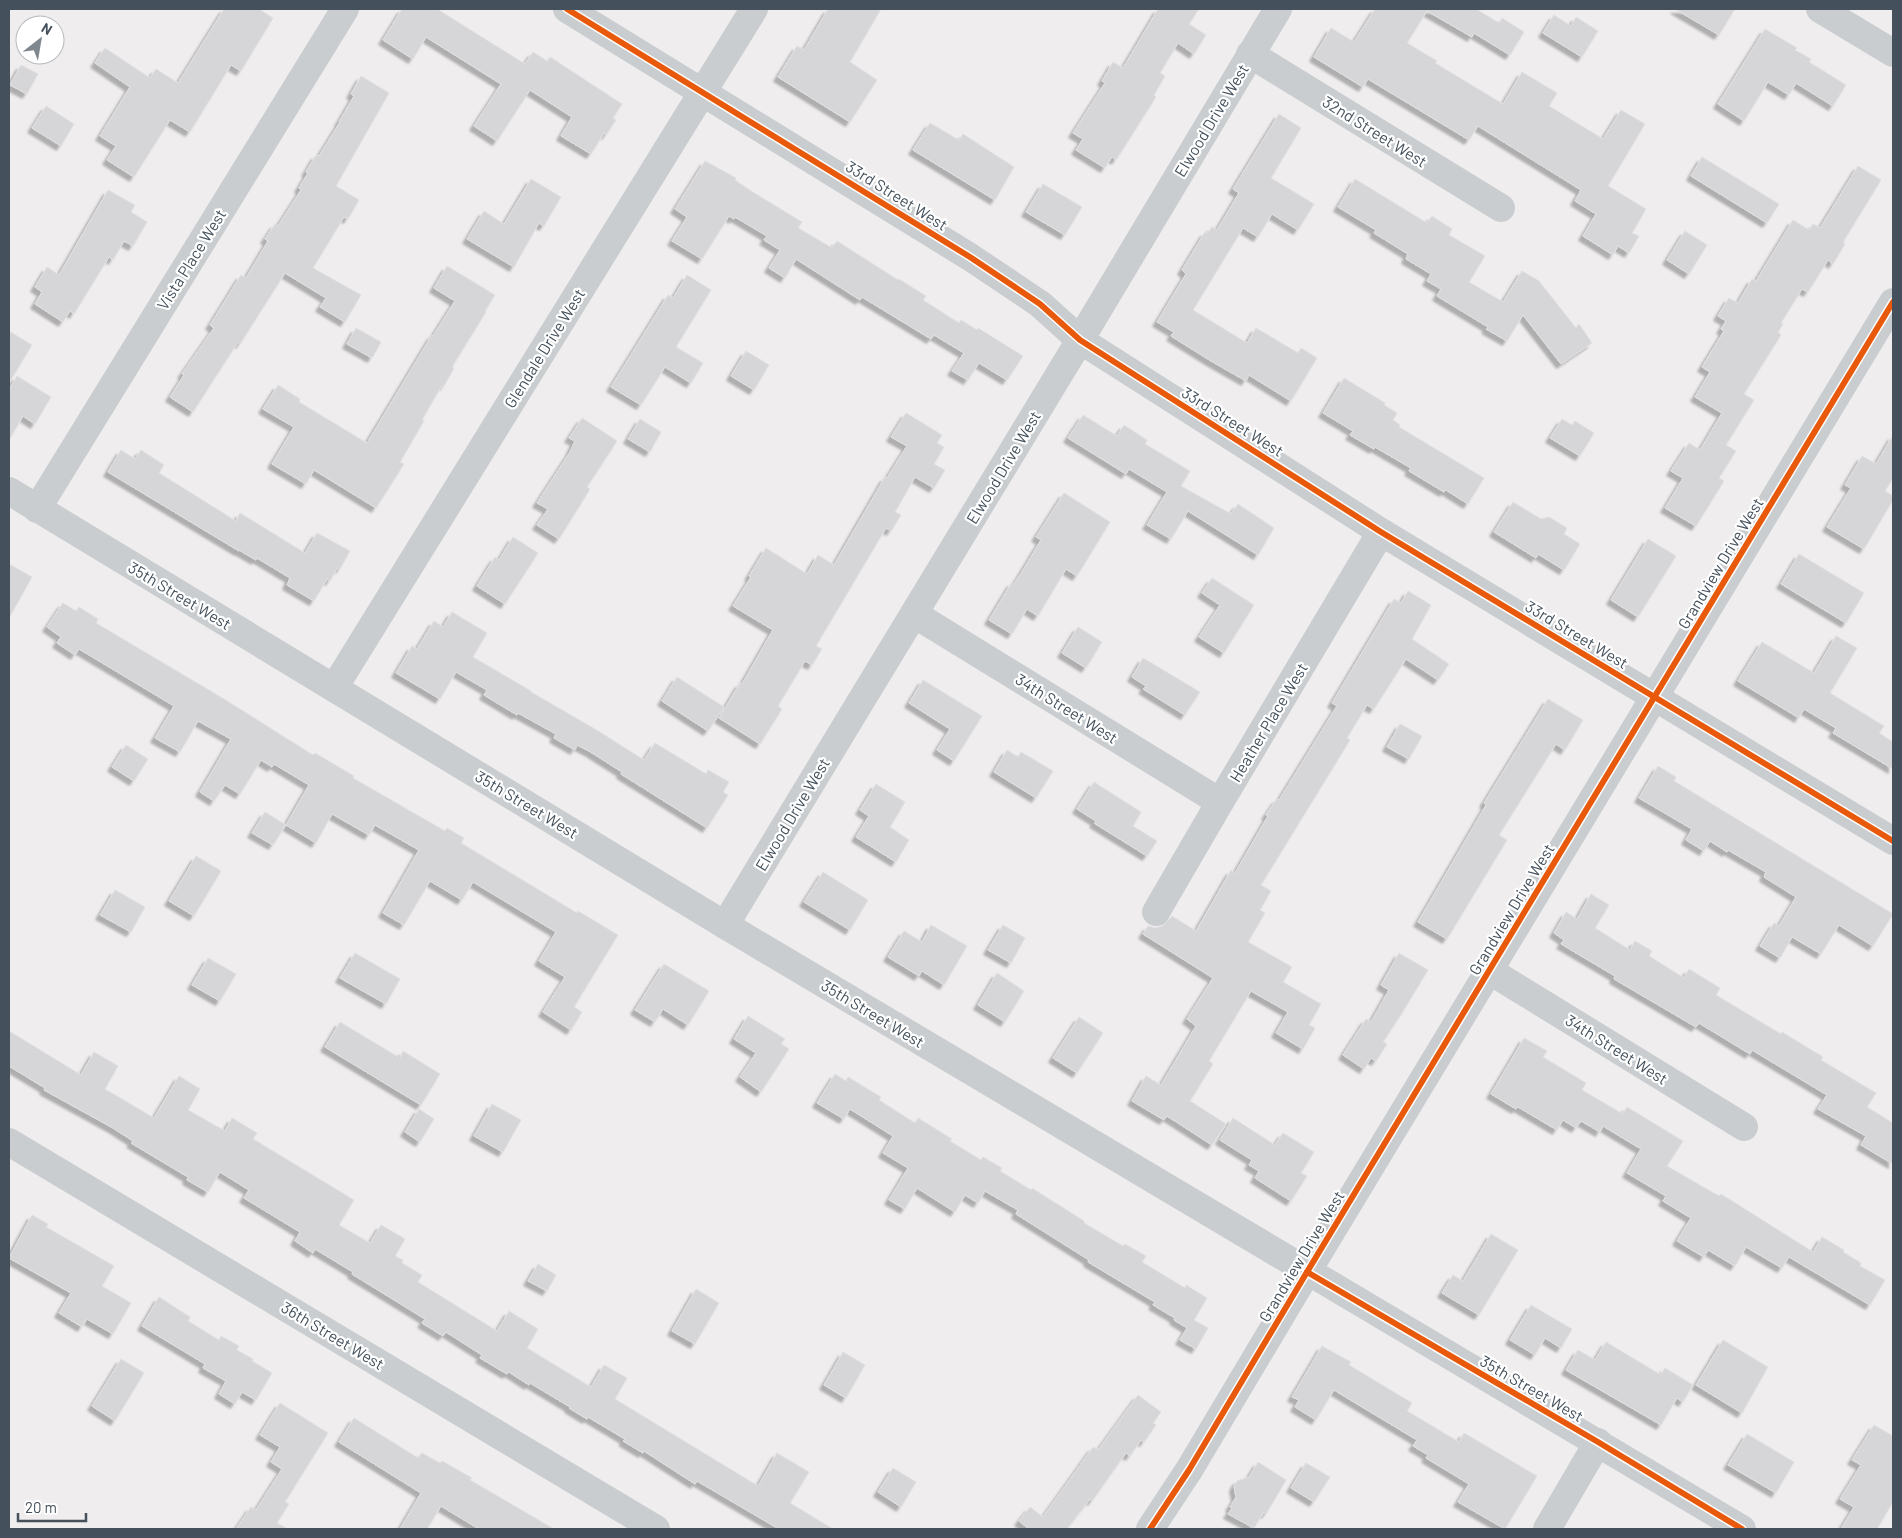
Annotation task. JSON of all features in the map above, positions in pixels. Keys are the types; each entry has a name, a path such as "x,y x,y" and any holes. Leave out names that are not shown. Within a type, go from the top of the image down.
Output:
{"street":[{"name":"Vista Place West","path":"37,509 345,9"},
{"name":"33rd Street West","path":"567,9 970,257 1040,304 1080,340 1382,532 1893,841"},
{"name":"Glendale Drive West","path":"334,688 754,9"},
{"name":"Elwood Drive West","path":"725,925 1080,340 1278,9"},
{"path":"1820,9 1893,54"},
{"name":"32nd Street West","path":"1250,54 1501,208"},
{"name":"Grandview Drive West","path":"1150,1529 1189,1470 1893,302"},
{"name":"35th Street West","path":"9,491 725,925 1742,1529"},
{"name":"Heather Place West","path":"1156,912 1382,532"},
{"name":"34th Street West","path":"914,614 1220,802"},
{"name":"34th Street West","path":"1490,971 1744,1127"},
{"name":"36th Street West","path":"9,1142 656,1529"},
{"path":"1547,1529 1598,1442"}],"building":[{"path":"224,9 259,9 273,18 241,71 231,65 190,132 170,120 134,177 107,160 116,146 100,136 130,87 95,63 105,48 150,78 156,69 178,83"},
{"path":"402,9 437,9 525,64 533,52 547,61 550,57 622,104 613,118 616,120 606,135 604,133 591,154 561,136 572,117 530,90 497,141 474,126 501,84 426,37 413,59 383,40"},
{"path":"828,9 881,9 850,62 877,80 850,122 778,77 797,46 804,50"},
{"path":"1158,9 1199,9 1189,24 1206,35 1194,54 1178,43 1160,73 1165,76 1154,95 1156,97 1116,160 1112,157 1105,168 1076,150 1083,139 1073,133 1105,83 1102,81 1113,62 1123,68"},
{"path":"1375,9 1476,9 1499,23 1502,18 1524,32 1510,55 1474,33 1472,37 1427,11 1407,43 1437,61 1435,63 1503,104 1522,72 1557,93 1549,106 1603,139 1621,110 1645,124 1608,186 1646,209 1632,233 1639,236 1629,253 1618,246 1613,255 1583,236 1596,214 1575,201 1581,190 1478,126 1469,140 1368,79 1363,87 1314,57 1331,28 1354,42"},
{"path":"1675,9 1735,9 1719,35"},
{"path":"1554,15 1571,26 1576,17 1598,31 1582,57 1543,33"},
{"path":"1765,29 1797,48 1795,50 1811,59 1809,62 1846,85 1833,106 1796,83 1789,95 1768,82 1744,121 1718,104"},
{"path":"21,65 38,74 27,94 10,85"},
{"path":"361,76 389,93 336,186 359,200 348,219 344,217 313,268 361,295 345,322 320,307 326,298 285,273 240,344 238,342 193,412 170,397 184,375 182,374 214,328 210,325 241,275 246,278 268,241 265,239 275,224 278,226 301,190 299,188 308,173 306,172 316,155 319,156 340,122 354,96 351,94"},
{"path":"46,106 74,124 61,146 32,128"},
{"path":"1279,114 1301,128 1271,178 1314,204 1298,230 1272,214 1258,237 1243,228 1193,310 1247,343 1256,328 1298,353 1301,348 1317,358 1291,401 1249,375 1246,381 1211,361 1171,336 1174,332 1157,322 1186,274 1182,270 1205,232 1208,233 1212,227 1217,230 1239,193 1233,189"},
{"path":"930,123 959,140 963,134 1014,167 995,200 913,150"},
{"path":"1702,157 1779,204 1767,223 1691,176"},
{"path":"705,161 736,178 735,180 751,191 802,222 798,228 832,248 837,241 926,296 923,300 959,323 961,320 977,330 978,328 1023,356 1007,380 979,363 968,380 952,371 964,353 934,335 931,339 862,297 860,300 796,259 785,278 769,268 780,250 764,240 767,236 735,217 734,219 729,216 702,259 672,241 687,217 675,209"},
{"path":"1858,166 1881,180 1843,242 1845,244 1833,264 1828,260 1808,292 1802,289 1781,323 1783,324 1778,332 1781,335 1744,394 1754,400 1726,445 1736,451 1719,478 1724,481 1696,526 1665,508 1683,478 1671,471 1689,443 1700,450 1722,413 1695,397 1710,372 1702,367 1724,331 1721,329 1726,321 1718,316 1729,298 1738,303 1752,279 1756,281 1793,220 1809,230 1813,224 1820,228"},
{"path":"531,179 561,197 544,226 539,223 514,267 467,239 484,211 504,224"},
{"path":"1355,179 1427,223 1432,216 1452,229 1449,235 1485,256 1469,282 1503,302 1522,271 1539,281 1576,328 1579,324 1592,343 1561,364 1523,315 1507,341 1486,329 1488,327 1437,296 1441,289 1427,281 1431,274 1406,259 1408,254 1374,233 1376,230 1338,207"},
{"path":"1043,184 1082,207 1065,235 1026,212"},
{"path":"108,190 135,205 131,212 147,222 133,246 124,241 113,260 109,257 74,314 70,311 63,322 35,304 42,292 35,287 47,267 59,275"},
{"path":"1685,231 1707,245 1689,274 1667,260"},
{"path":"447,266 495,295 452,367 454,368 444,386 442,385 422,420 424,421 400,462 404,464 376,508 314,470 306,484 272,464 294,427 263,409 278,385 300,399 299,402 367,443 432,335 455,301 434,288"},
{"path":"687,275 711,290 676,347 703,363 691,383 665,367 641,405 611,387 668,295 673,298"},
{"path":"356,328 381,342 372,358 347,344"},
{"path":"9,331 32,345 9,383"},
{"path":"746,351 769,365 754,390 731,376"},
{"path":"17,376 51,397 35,424 23,416 9,440 9,390"},
{"path":"1344,378 1385,403 1384,405 1397,413 1393,420 1400,425 1399,427 1484,478 1468,504 1409,471 1411,468 1350,435 1353,431 1323,413"},
{"path":"906,413 942,435 937,443 944,447 934,464 945,470 934,488 915,477 895,512 901,515 891,531 886,528 816,646 822,649 812,665 805,661 778,706 782,709 760,744 719,718 740,683 742,684 773,630 733,606 766,548 807,574 818,555 834,565 885,477 887,478 907,446 891,437"},
{"path":"1083,415 1117,436 1124,425 1147,440 1145,444 1190,471 1181,486 1231,514 1238,504 1274,528 1258,555 1188,511 1171,539 1147,525 1167,492 1129,469 1126,474 1068,438"},
{"path":"582,418 617,441 587,487 590,489 559,539 537,525 548,509 537,503 570,452 575,441 569,438"},
{"path":"640,419 661,432 650,452 628,439"},
{"path":"1562,419 1572,425 1575,421 1594,433 1580,456 1550,438"},
{"path":"1893,435 1893,478 1885,491 1893,496 1893,500 1864,549 1827,527 1851,488 1845,485 1862,456 1876,464"},
{"path":"121,450 135,459 141,450 164,465 159,473 236,521 240,513 305,553 317,533 350,551 340,569 337,568 330,581 327,579 314,601 287,585 290,578 257,558 256,560 239,551 108,472"},
{"path":"1064,493 1110,522 1077,576 1066,569 1038,616 1027,609 1012,634 989,620 1041,540 1036,537"},
{"path":"1513,502 1541,519 1549,517 1567,528 1564,534 1580,544 1564,570 1538,554 1536,558 1494,532"},
{"path":"513,537 538,553 505,604 477,586 495,557 499,560"},
{"path":"1648,539 1676,556 1638,617 1611,600"},
{"path":"1799,554 1864,593 1846,623 1781,584"},
{"path":"9,564 32,577 9,618"},
{"path":"1212,578 1254,605 1224,653 1199,637 1220,605 1202,593"},
{"path":"1408,591 1431,605 1412,639 1449,664 1438,680 1406,659 1374,709 1367,705 1347,738 1350,740 1261,885 1271,891 1260,910 1265,913 1248,942 1292,967 1283,982 1321,1004 1309,1025 1315,1028 1303,1049 1276,1033 1288,1012 1251,991 1209,1061 1213,1064 1190,1101 1226,1124 1212,1145 1167,1116 1164,1120 1132,1101 1146,1076 1161,1085 1196,1026 1187,1019 1213,978 1143,934 1148,926 1155,928 1163,926 1172,916 1196,931 1231,870 1235,873 1268,816 1266,815 1277,799 1279,800 1337,706 1332,703 1394,599 1401,603"},
{"path":"63,603 76,611 79,607 98,619 96,623 224,699 313,755 315,753 354,776 353,778 445,831 447,828 464,838 461,843 577,913 578,911 618,935 574,1007 582,1012 571,1030 543,1012 565,977 539,961 556,932 473,882 462,900 430,881 404,925 383,913 419,850 375,825 369,835 332,814 316,843 286,825 309,785 274,764 272,767 261,760 240,794 225,785 214,801 200,792 231,739 198,721 180,752 155,738 174,706 79,649 75,655 57,643 61,637 47,627"},
{"path":"452,612 487,633 473,657 644,760 655,743 706,774 708,770 729,782 723,792 728,795 707,828 621,774 622,772 589,751 577,745 575,750 554,738 556,734 518,713 517,715 484,695 487,690 456,672 440,699 396,673 412,646 417,649 434,621 443,627"},
{"path":"1078,627 1102,642 1086,668 1062,653"},
{"path":"1836,636 1857,648 1830,693 1884,726 1879,733 1893,742 1893,769 1833,733 1836,728 1804,709 1799,718 1738,681 1762,642 1814,673"},
{"path":"1143,658 1200,692 1185,715 1143,689 1146,686 1132,677"},
{"path":"677,677 724,707 708,731 662,701"},
{"path":"923,680 982,716 954,761 937,750 950,729 909,703"},
{"path":"1548,699 1583,720 1565,750 1556,744 1499,835 1507,840 1447,939 1418,922 1486,805 1484,803"},
{"path":"1400,724 1422,736 1409,759 1387,747"},
{"path":"126,745 148,759 134,781 112,767"},
{"path":"1007,750 1018,757 1021,752 1053,771 1036,798 994,772"},
{"path":"1658,766 1676,777 1674,781 1893,914 1873,946 1839,925 1821,954 1792,937 1780,958 1760,946 1774,923 1779,926 1796,897 1764,877 1766,872 1728,850 1727,852 1710,841 1704,851 1686,840 1692,829 1639,798"},
{"path":"1094,782 1141,812 1133,826 1157,841 1147,856 1094,823 1096,821 1077,809"},
{"path":"876,784 905,802 890,827 909,840 896,862 856,837 869,816 860,810"},
{"path":"265,812 286,825 273,845 252,833"},
{"path":"196,856 221,871 194,916 169,901"},
{"path":"823,872 868,900 850,930 804,902"},
{"path":"115,890 145,907 131,932 100,915"},
{"path":"1591,894 1609,905 1595,928 1630,950 1635,941 1652,951 1649,956 1684,978 1689,969 1720,988 1716,995 1823,1057 1821,1060 1876,1093 1867,1107 1893,1123 1893,1164 1861,1145 1866,1136 1818,1109 1827,1095 1752,1050 1750,1054 1699,1023 1696,1027 1614,979 1615,976 1561,944 1564,940 1554,933 1566,912 1577,919"},
{"path":"931,925 967,946 944,985 922,971 919,976 888,957 904,931 922,942"},
{"path":"1003,925 1025,938 1011,963 988,950"},
{"path":"355,953 400,979 386,1004 340,978"},
{"path":"1399,953 1428,970 1383,1042 1387,1044 1376,1061 1371,1058 1364,1069 1343,1055 1366,1019 1371,1022 1389,990 1381,985"},
{"path":"208,958 236,974 220,1001 192,985"},
{"path":"664,964 709,991 688,1025 663,1009 655,1022 635,1010"},
{"path":"997,973 1024,991 1005,1022 978,1005"},
{"path":"748,1016 785,1039 781,1044 789,1049 761,1092 740,1077 756,1053 734,1039"},
{"path":"1079,1017 1103,1033 1077,1073 1053,1058"},
{"path":"340,1022 400,1058 403,1051 440,1074 421,1105 325,1047"},
{"path":"9,1031 81,1075 94,1052 118,1066 105,1089 154,1118 179,1076 200,1089 188,1110 225,1131 232,1118 257,1133 253,1139 354,1200 339,1225 370,1243 381,1225 405,1239 395,1256 403,1260 402,1263 422,1275 418,1282 497,1331 509,1311 538,1329 527,1348 591,1387 604,1365 627,1378 615,1399 758,1486 777,1453 809,1472 790,1503 833,1529 779,1529 697,1481 695,1484 644,1451 643,1453 623,1441 625,1439 588,1417 587,1419 530,1383 529,1385 509,1372 507,1374 480,1358 482,1355 446,1332 443,1336 422,1323 425,1319 352,1274 353,1272 315,1249 313,1253 295,1241 300,1232 244,1198 249,1190 220,1172 208,1192 187,1180 188,1177 131,1143 133,1141 113,1128 44,1090 45,1088 9,1066"},
{"path":"1524,1038 1547,1051 1543,1057 1586,1083 1582,1090 1623,1114 1627,1107 1683,1141 1667,1166 1719,1196 1721,1194 1813,1252 1822,1237 1844,1250 1843,1252 1861,1263 1860,1266 1885,1280 1870,1305 1789,1257 1782,1268 1746,1247 1735,1266 1708,1250 1704,1257 1677,1241 1691,1218 1663,1201 1666,1196 1627,1173 1641,1149 1603,1126 1600,1132 1581,1121 1576,1128 1563,1120 1557,1130 1518,1107 1516,1109 1491,1094"},
{"path":"835,1074 846,1081 848,1077 881,1097 879,1100 915,1123 918,1118 981,1160 983,1157 1002,1168 1000,1171 1031,1190 1032,1188 1084,1221 1084,1223 1123,1246 1125,1244 1146,1256 1142,1262 1185,1288 1186,1285 1207,1298 1194,1320 1208,1328 1196,1349 1180,1340 1187,1328 1174,1320 1175,1318 1153,1305 1155,1302 1088,1262 1089,1260 1016,1214 1018,1210 985,1191 978,1203 965,1195 955,1212 917,1188 905,1209 889,1200 908,1168 883,1153 893,1136 850,1109 844,1119 817,1103"},
{"path":"492,1104 521,1120 503,1152 474,1136"},
{"path":"419,1109 434,1119 420,1142 405,1132"},
{"path":"1233,1118 1275,1145 1283,1133 1314,1152 1301,1173 1307,1176 1291,1201 1255,1178 1259,1171 1249,1165 1252,1160 1220,1140"},
{"path":"32,1215 48,1224 46,1227 114,1266 102,1286 131,1303 113,1334 87,1319 82,1327 59,1313 71,1293 9,1258"},
{"path":"1491,1234 1518,1250 1479,1315 1442,1293 1453,1275 1463,1281"},
{"path":"538,1264 556,1275 547,1291 528,1281"},
{"path":"696,1289 719,1303 695,1344 672,1331"},
{"path":"159,1297 190,1317 188,1321 219,1340 221,1336 239,1346 237,1350 272,1373 256,1400 242,1392 235,1404 219,1394 226,1381 203,1368 205,1364 142,1326"},
{"path":"1531,1305 1572,1329 1561,1348 1545,1338 1535,1355 1510,1340"},
{"path":"1723,1340 1768,1367 1742,1413 1696,1385"},
{"path":"1606,1342 1661,1375 1665,1368 1693,1385 1683,1402 1677,1398 1661,1425 1566,1370 1578,1350 1595,1360"},
{"path":"1322,1346 1351,1362 1349,1365 1412,1403 1407,1411 1459,1442 1464,1433 1537,1476 1505,1529 1458,1502 1469,1484 1426,1458 1428,1455 1413,1446 1417,1440 1334,1390 1316,1420 1295,1407 1299,1400 1292,1397"},
{"path":"843,1352 865,1365 846,1398 824,1385"},
{"path":"121,1359 144,1373 115,1421 92,1406"},
{"path":"1138,1395 1161,1412 1153,1423 1156,1425 1144,1442 1141,1440 1130,1456 1126,1453 1092,1501 1090,1499 1067,1529 1029,1529 1019,1521 1030,1507 1043,1517 1093,1447 1098,1450"},
{"path":"280,1403 328,1433 285,1502 289,1504 277,1523 288,1529 236,1529 251,1507 256,1510 282,1469 271,1462 280,1447 260,1435"},
{"path":"354,1418 418,1458 422,1453 440,1463 442,1461 472,1478 470,1480 554,1529 479,1529 441,1506 427,1529 400,1529 421,1493 339,1442"},
{"path":"1874,1425 1893,1436 1893,1502 1877,1529 1841,1529 1854,1507 1840,1499 1861,1465 1852,1460"},
{"path":"1747,1434 1794,1462 1776,1493 1728,1465"},
{"path":"1258,1462 1286,1480 1266,1514 1264,1512 1252,1527 1228,1514 1236,1497 1234,1487 1237,1481 1249,1477"},
{"path":"1306,1463 1330,1477 1314,1502 1291,1488"},
{"path":"893,1468 916,1482 901,1507 878,1492"}],"cycle path":[{"path":"567,9 970,257 1040,304 1080,340 1381,532 1893,841"},
{"path":"1150,1529 1189,1470 1893,302"},
{"path":"1307,1272 1598,1442 1742,1529"}]}
